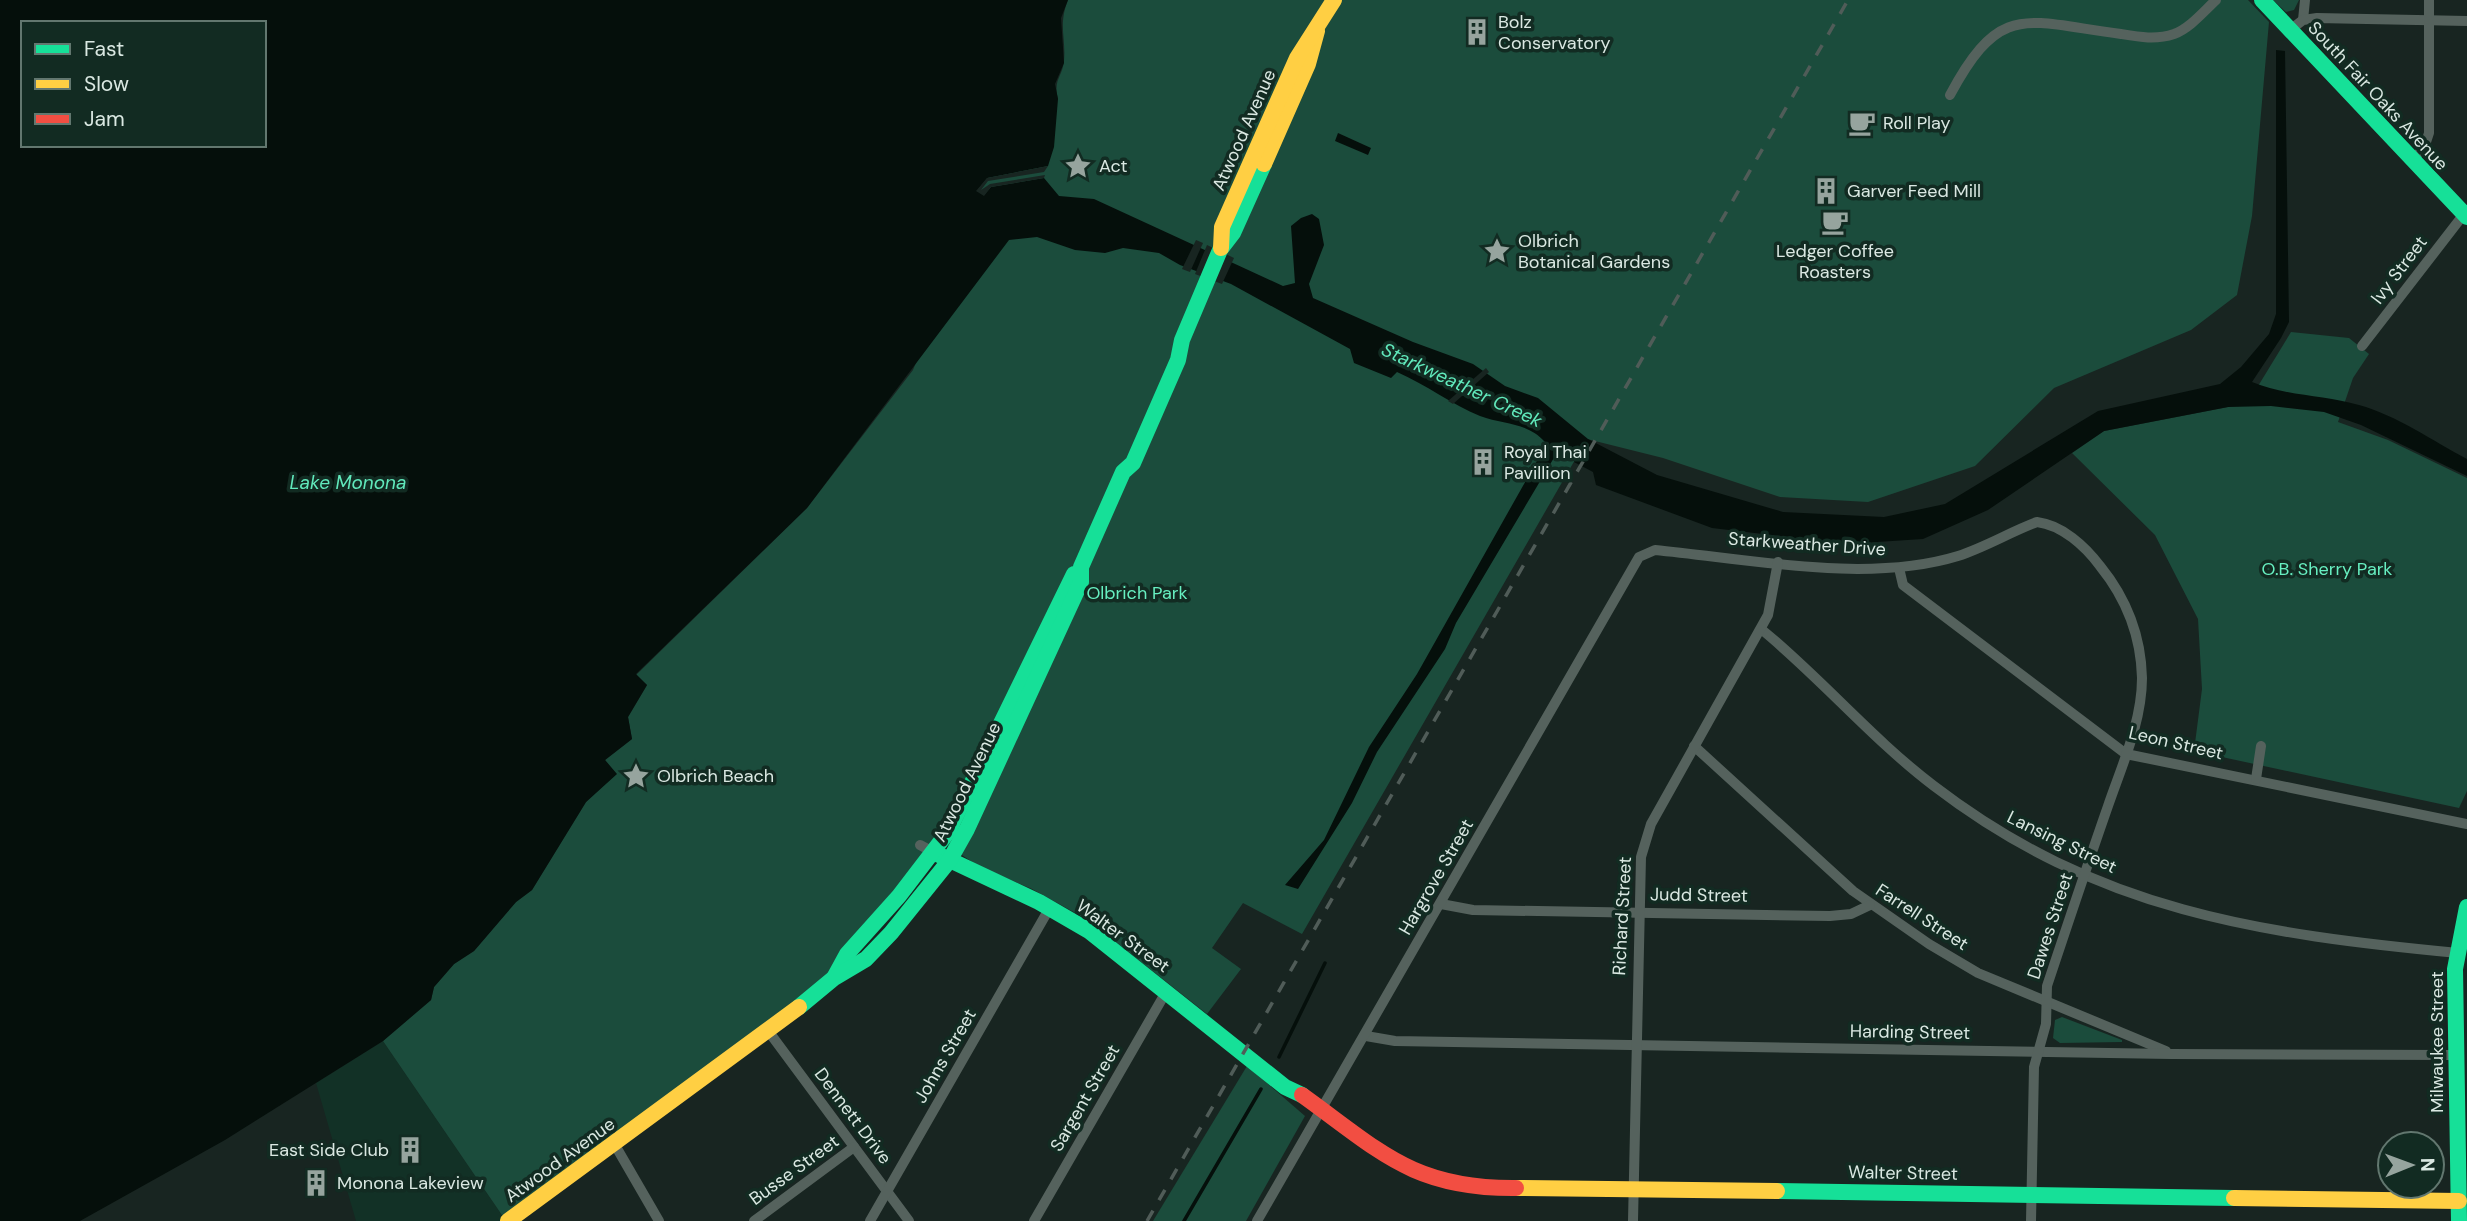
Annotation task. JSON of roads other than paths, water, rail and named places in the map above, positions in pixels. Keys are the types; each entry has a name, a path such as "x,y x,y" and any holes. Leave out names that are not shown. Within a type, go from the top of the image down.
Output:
{"street":[{"name":"Atwood Avenue","path":"508,1221 769,1032 834,978 866,959 891,933 942,857 971,789 1072,576 1082,567 1124,472 1138,451 1178,360 1182,340 1220,250 1233,233 1313,52 1317,31 1334,0"},
{"path":"1950,95 1982,43 2007,27 2035,23 2157,38 2181,31 2216,0"},
{"name":"South Fair Oaks Avenue","path":"2262,0 2296,25 2411,161 2466,216"},
{"path":"2305,0 2296,25 2467,21"},
{"path":"2411,161 2424,148 2429,133 2429,0"},
{"name":"Ivy Street","path":"2362,346 2466,216"},
{"name":"Starkweather Drive","path":"1647,551 1859,568 1899,568 1957,556 2041,522"},
{"name":"Dawes Street","path":"2031,1221 2034,1067 2046,1024 2047,986 2126,754 2138,713 2142,675 2139,647 2126,606 2113,582 2094,557 2064,532 2041,522"},
{"name":"Hargrove Street","path":"1257,1221 1366,1036 1639,557 1647,551"},
{"name":"Richard Street","path":"1633,1221 1637,912 1639,875 1648,832 1761,629 1774,592 1778,562"},
{"name":"Leon Street","path":"1899,568 1903,585 2126,754 2467,824"},
{"name":"Lansing Street","path":"1761,629 1795,657 1881,742 1933,786 1988,825 2084,876 2166,905 2246,925 2330,941 2458,953"},
{"name":"Farrell Street","path":"1694,746 1870,905 1978,973 2171,1054"},
{"path":"2256,779 2261,746"},
{"name":"Walter Street","path":"920,845 1049,909 1102,941 1285,1087 1289,1097 1418,1174 1453,1185 2459,1201"},
{"name":"Judd Street","path":"1441,904 1474,910 1830,916 1851,914 1870,905"},
{"name":"Milwaukee Street","path":"2459,1221 2454,1055 2458,953 2467,907"},
{"name":"Johns Street","path":"870,1221 1049,909"},
{"name":"Sargent Street","path":"1034,1221 1166,992"},
{"name":"Dennett Drive","path":"769,1032 909,1221"},
{"name":"Harding Street","path":"1366,1036 1395,1041 2171,1054 2454,1055"},
{"path":"615,1145 659,1221"},
{"name":"Busse Street","path":"754,1221 854,1147"}],"water":[{"name":"Lake Monona","path":"0,0 1068,0 1061,18 1064,63 1055,84 1058,99 1054,147 1048,166 987,178 977,191 984,195 991,187 1044,178 1059,196 1094,199 1283,286 1295,283 1291,226 1312,214 1319,219 1324,245 1309,284 1313,298 1413,342 1473,364 1505,386 1538,398 1588,439 1657,475 1783,512 1884,517 1945,504 2098,411 2220,384 2241,367 2269,334 2276,314 2276,50 2285,51 2289,322 2252,382 2278,390 2373,409 2467,459 2467,476 2361,425 2324,412 2271,406 2228,407 2104,431 1988,510 1923,539 1846,544 1712,528 1596,485 1593,472 1574,462 1577,457 1558,451 1456,623 1445,649 1377,752 1352,803 1298,889 1285,885 1324,840 1369,747 1417,674 1542,452 1545,442 1523,427 1480,416 1397,372 1391,378 1354,363 1350,349 1231,284 1180,265 1159,253 1123,248 1105,253 1075,250 1037,237 1009,240 807,508 636,674 647,685 628,717 632,739 605,760 617,774 586,802 532,890 516,902 474,951 454,964 434,987 431,1000 383,1041 225,1140 80,1221 0,1221"},
{"path":"1338,133 1371,148 1368,155 1335,141"}],"waterway":[{"path":"1279,1057 1325,963"},
{"path":"1184,1221 1261,1089"}],"railway":[{"path":"1147,1221 1848,0"}],"place":[{"name":"Bolz Conservatory","path":"1477,32"},
{"name":"Roll Play","path":"1862,123"},
{"name":"Act","path":"1078,166"},
{"name":"Garver Feed Mill","path":"1826,191"},
{"name":"Ledger Coffee Roasters","path":"1835,222"},
{"name":"Olbrich Botanical Gardens","path":"1497,251"},
{"name":"Royal Thai Pavillion","path":"1483,462"},
{"name":"Olbrich Beach","path":"636,776"},
{"name":"East Side Club","path":"410,1150"},
{"name":"Monona Lakeview","path":"316,1183"}],"water label":[{"name":"Starkweather Creek","path":"1462,385"}],"park label":[{"name":"O.B. Sherry Park","path":"2327,569"},
{"name":"Olbrich Park","path":"1137,593"}]}
